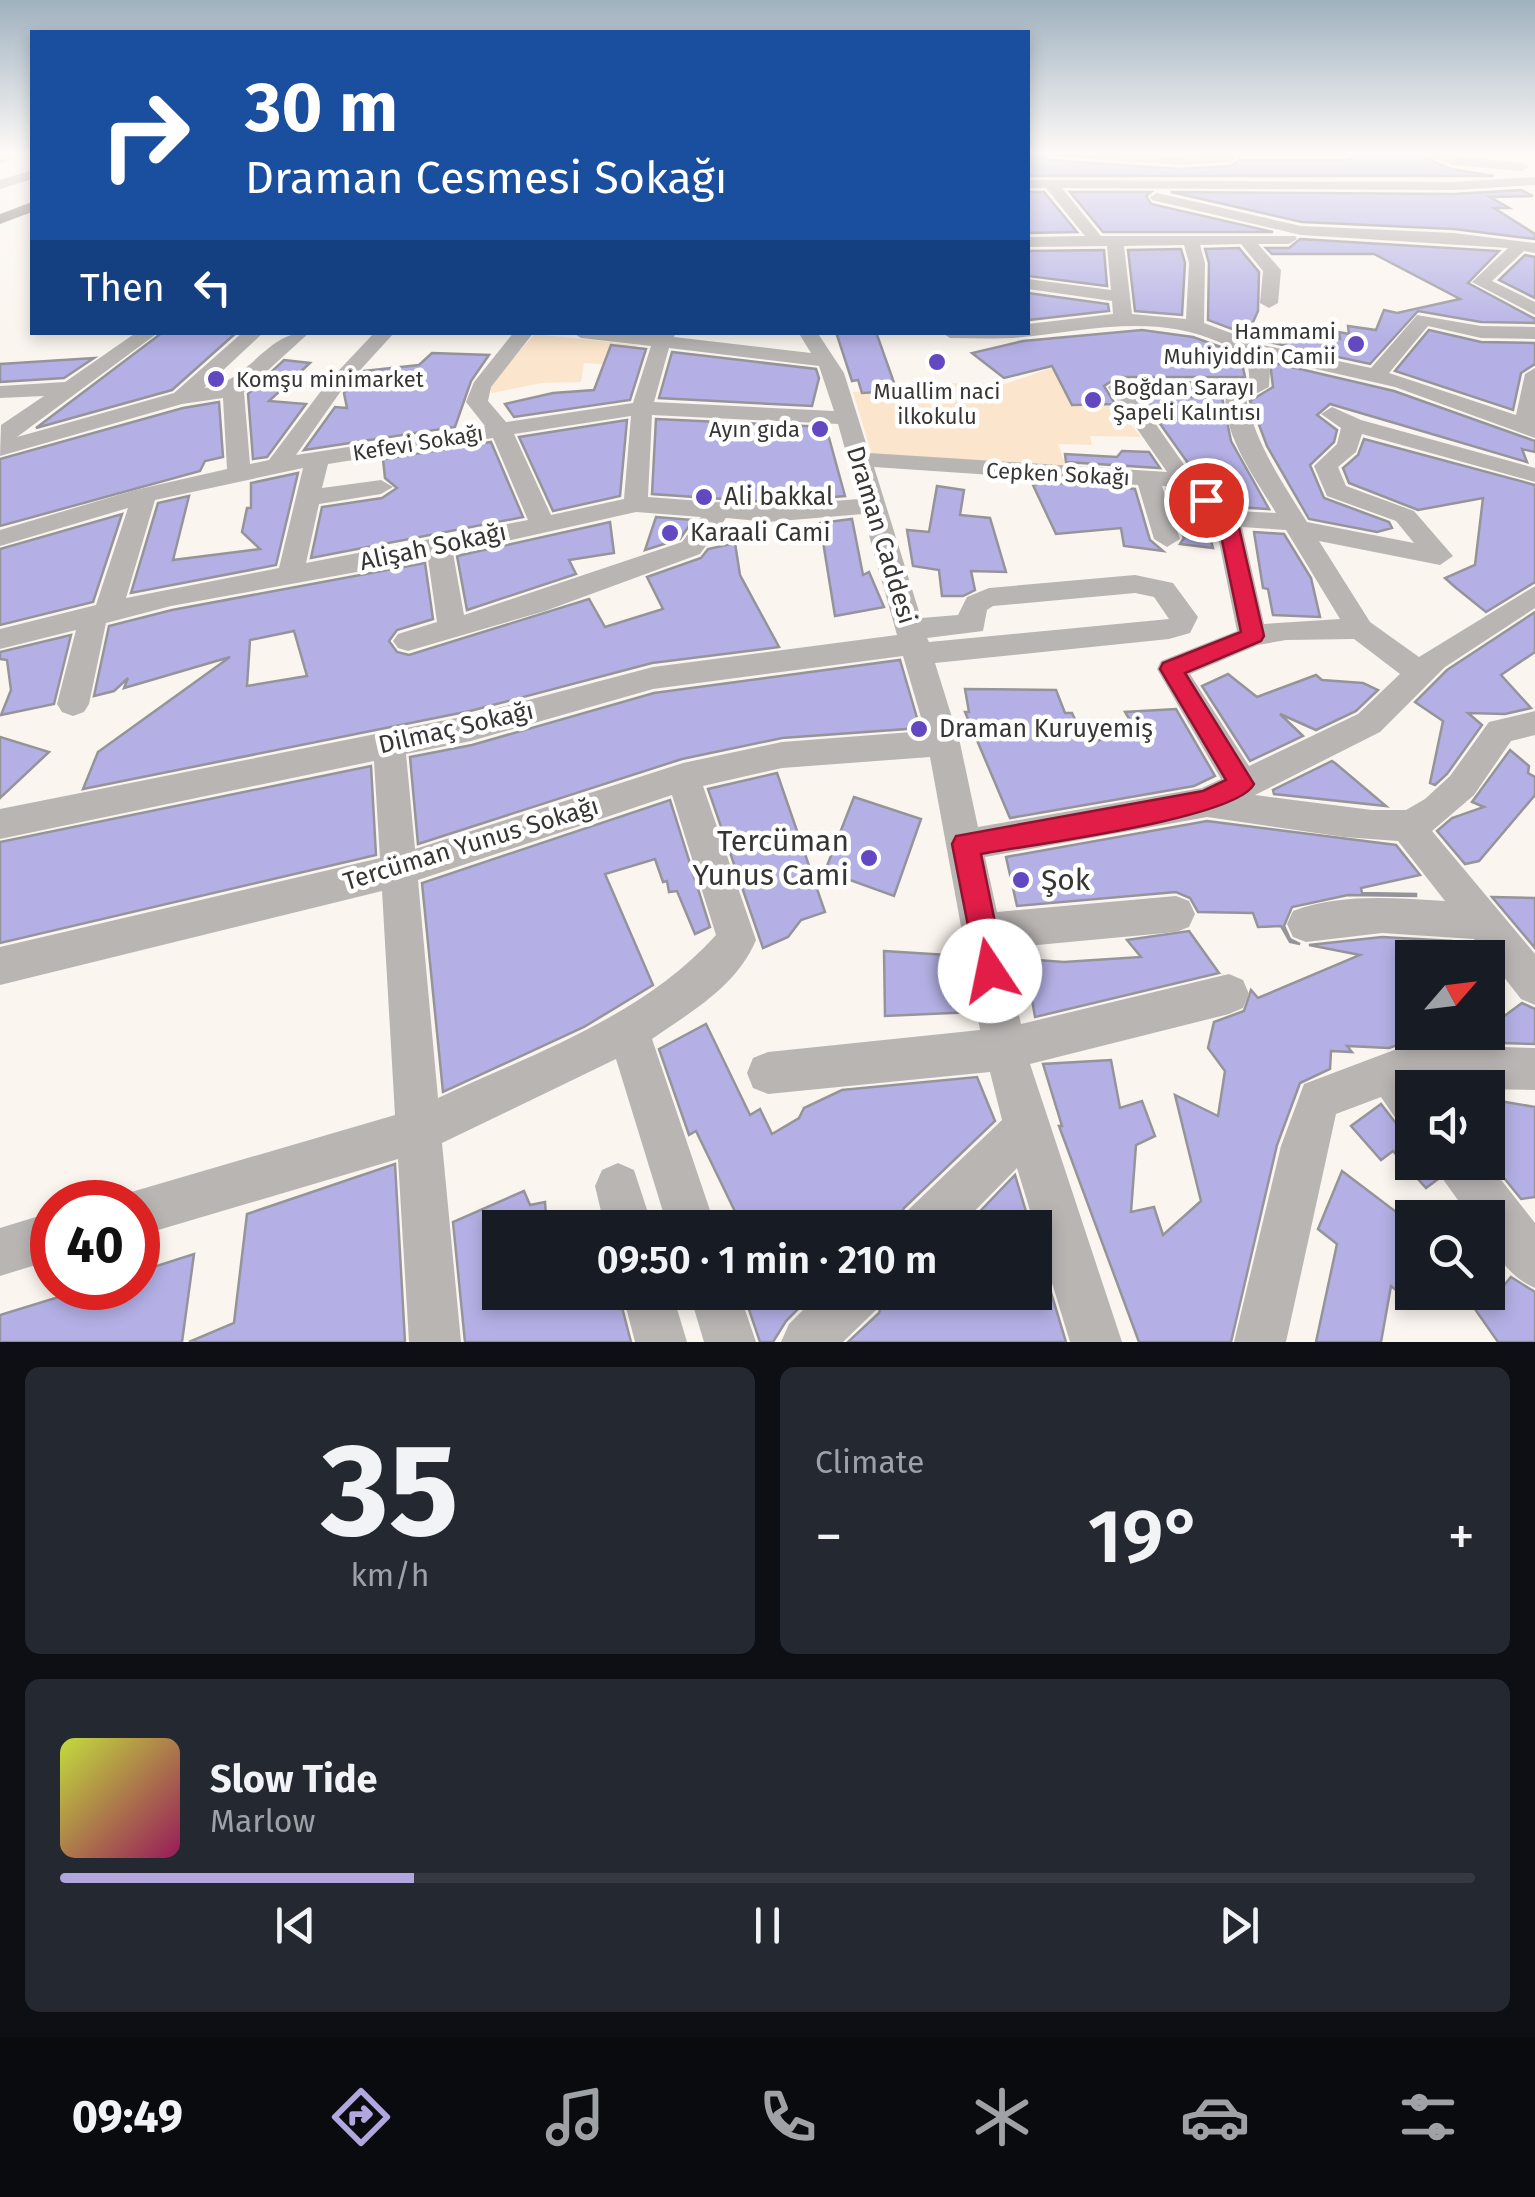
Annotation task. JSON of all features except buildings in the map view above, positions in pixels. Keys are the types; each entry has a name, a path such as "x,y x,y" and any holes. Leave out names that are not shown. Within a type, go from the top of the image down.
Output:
{"street":[{"path":"1079,215 1105,241 1123,322"},
{"path":"1292,215 1320,233"},
{"path":"1030,242 1294,239 1320,233 1434,234 1528,246"},
{"path":"1244,238 1272,270 1269,303"},
{"path":"1190,239 1197,263 1195,326"},
{"path":"1528,246 1481,282 1535,309"},
{"path":"1030,284 1120,297"},
{"path":"1030,313 1068,324"},
{"path":"1378,374 1424,319 1481,332 1535,334"},
{"path":"1030,330 1123,322 1195,326 1248,348 1378,374 1530,428 1535,374"},
{"path":"0,448 10,430 146,335"},
{"path":"180,398 252,335"},
{"path":"0,448 180,398 233,390 297,335"},
{"path":"276,465 334,387 383,335"},
{"path":"523,335 481,386 477,402 501,430 542,523"},
{"path":"622,335 826,361"},
{"name":"Draman Caddesi","path":"809,335 834,373 944,743 1004,1050 1096,1342"},
{"path":"636,504 640,408 664,338"},
{"path":"1248,348 1260,370 1259,387 1235,396 1241,425 1256,460 1360,630 1419,673"},
{"name":"Cepken Sokağı","path":"1183,480 1165,449 1118,387 1259,387"},
{"path":"0,392 70,388"},
{"path":"233,390 239,474"},
{"name":"Kefevi Sokağı","path":"0,538 144,495 276,465 640,408 845,418"},
{"path":"1183,480 1227,519 1297,526 1440,556 1405,516 1336,491 1326,466 1348,447 1342,420 1535,475"},
{"path":"290,577 318,459"},
{"name":"Cepken Sokağı","path":"859,459 1183,480"},
{"path":"1148,479 1167,539"},
{"path":"308,498 381,486"},
{"path":"73,704 144,495"},
{"name":"Alişah Sokağı","path":"0,639 101,613 439,548 636,504 768,514 872,506"},
{"path":"408,641 535,604 691,548 717,513"},
{"path":"1227,519 1253,636"},
{"path":"439,548 452,629"},
{"path":"1135,584 1163,590 1184,617 1180,626 1169,629 914,642 973,624 972,610 977,601 989,597 1135,584"},
{"path":"1207,802 1368,723 1419,673 1535,596"},
{"path":"1242,784 1172,669 1253,636 1286,630 1360,630"},
{"name":"Dilmaç Sokağı","path":"0,824 472,728 653,678 914,642"},
{"path":"966,844 1207,802 1407,826 1444,803 1477,766 1500,731 1535,723"},
{"name":"Tercüman Yunus Sokağı","path":"0,966 396,871 682,777 782,755 944,743"},
{"path":"389,744 434,1342"},
{"path":"160,1206 418,1131 628,1031 702,980 737,940 682,777"},
{"path":"1407,826 1535,985"},
{"path":"983,932 1176,914"},
{"path":"1306,924 1382,915 1488,922"},
{"path":"768,1073 1004,1050 1229,994"},
{"path":"628,1031 686,1210"},
{"path":"1408,1070 1410,1065 1535,1069"},
{"path":"1260,1342 1318,1099 1395,1088"},
{"path":"942,1210 1026,1128"},
{"path":"1472,1180 1535,1264"},
{"path":"0,1252 30,1243"},
{"path":"652,1310 660,1342"},
{"path":"720,1310 730,1342"},
{"path":"807,1342 840,1310"}],"shaded area":[{"path":"534,335 637,345 630,366 584,363 581,382 542,383 492,393 488,386"},
{"path":"1068,362 1093,377 1141,437 1090,436 1092,445 1058,444 1068,471 872,455 853,392 933,388 933,383 1005,384"}],"place":[{"name":"Hammami Muhiyiddin Camii","path":"1356,344"},
{"name":"Muallim naci ilkokulu","path":"937,362"},
{"name":"Komşu minimarket","path":"216,379"},
{"name":"Boğdan Sarayı Şapeli Kalıntısı","path":"1093,400"},
{"name":"Ayın gıda","path":"820,429"},
{"name":"Ali bakkal","path":"704,497"},
{"name":"Karaali Cami","path":"670,533"},
{"name":"Draman Kuruyemiş","path":"919,729"},
{"name":"Tercüman Yunus Cami","path":"869,858"},
{"name":"Şok","path":"1021,880"}],"route":[{"path":"990,971 966,844 1207,802 1242,784 1172,669 1253,636 1227,519 1206,500"}]}
